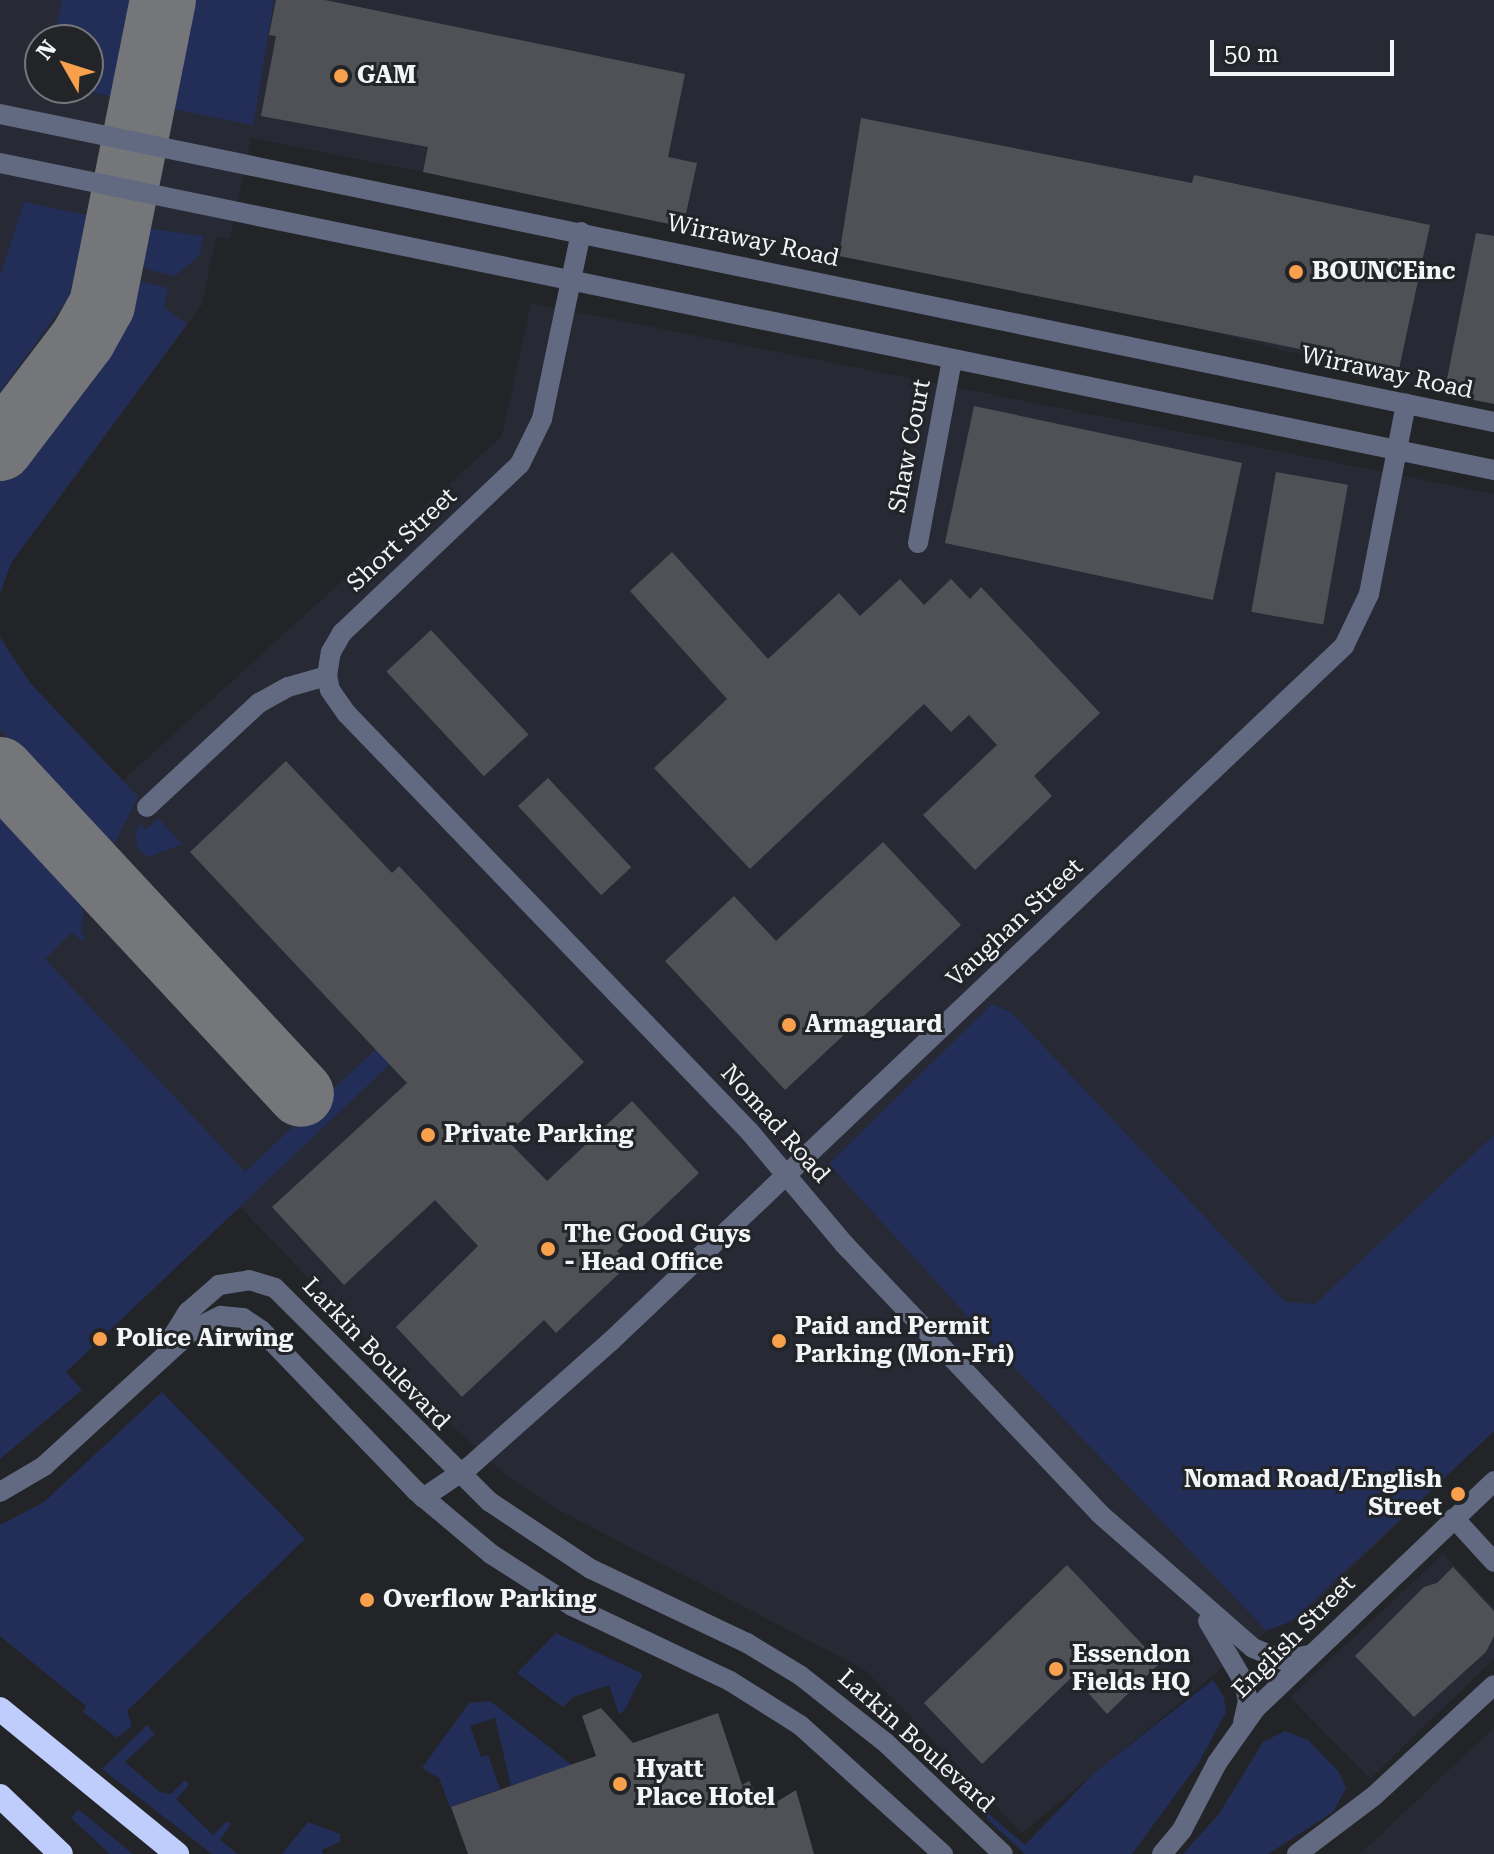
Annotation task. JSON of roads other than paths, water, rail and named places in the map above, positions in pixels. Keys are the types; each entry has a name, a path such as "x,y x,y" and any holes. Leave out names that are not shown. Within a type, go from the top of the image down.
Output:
{"highway":[{"path":"0,1709 177,1854"},
{"path":"0,1796 61,1854"}],"street":[{"name":"Wirraway Road","path":"0,114 1494,422"},
{"path":"0,163 1494,470"},
{"name":"Short Street","path":"327,676 342,633 530,449 542,419 581,232"},
{"name":"Shaw Court","path":"918,543 952,359"},
{"name":"Vaughan Street","path":"423,1498 459,1475 789,1174 1344,646 1369,594 1406,404"},
{"path":"147,807 259,703 288,687 327,676"},
{"name":"Nomad Road","path":"327,676 330,690 347,714 789,1174 844,1244 1070,1482 1195,1601 1266,1655 1290,1661 1308,1655"},
{"name":"Larkin Boulevard","path":"164,1353 188,1312 214,1288 240,1279 266,1284 284,1295 459,1475 513,1519 578,1561 747,1643 801,1676 886,1743 1003,1854"},
{"path":"0,1492 44,1466 164,1353 213,1319 235,1316 250,1321 423,1498 534,1584 730,1681 800,1725 943,1854"},
{"name":"English Street","path":"1162,1854 1189,1818 1242,1725 1308,1655 1494,1481"},
{"path":"1454,1518 1494,1562"},
{"name":"Nomad Road","path":"1195,1601 1244,1682 1248,1701 1242,1725"},
{"path":"1297,1854 1374,1796 1494,1685"}],"place":[{"name":"GAM","path":"341,76"},
{"name":"BOUNCEinc","path":"1296,272"},
{"name":"Armaguard","path":"789,1025"},
{"name":"Private Parking","path":"428,1135"},
{"name":"The Good Guys - Head Office","path":"548,1249"},
{"name":"Police Airwing","path":"100,1339"},
{"name":"Paid and Permit Parking (Mon-Fri)","path":"779,1341"},
{"name":"Nomad Road/English Street","path":"1458,1494"},
{"name":"Overflow Parking","path":"367,1600"},
{"name":"Essendon Fields HQ","path":"1056,1669"},
{"name":"Hyatt Place Hotel","path":"620,1784"}]}
